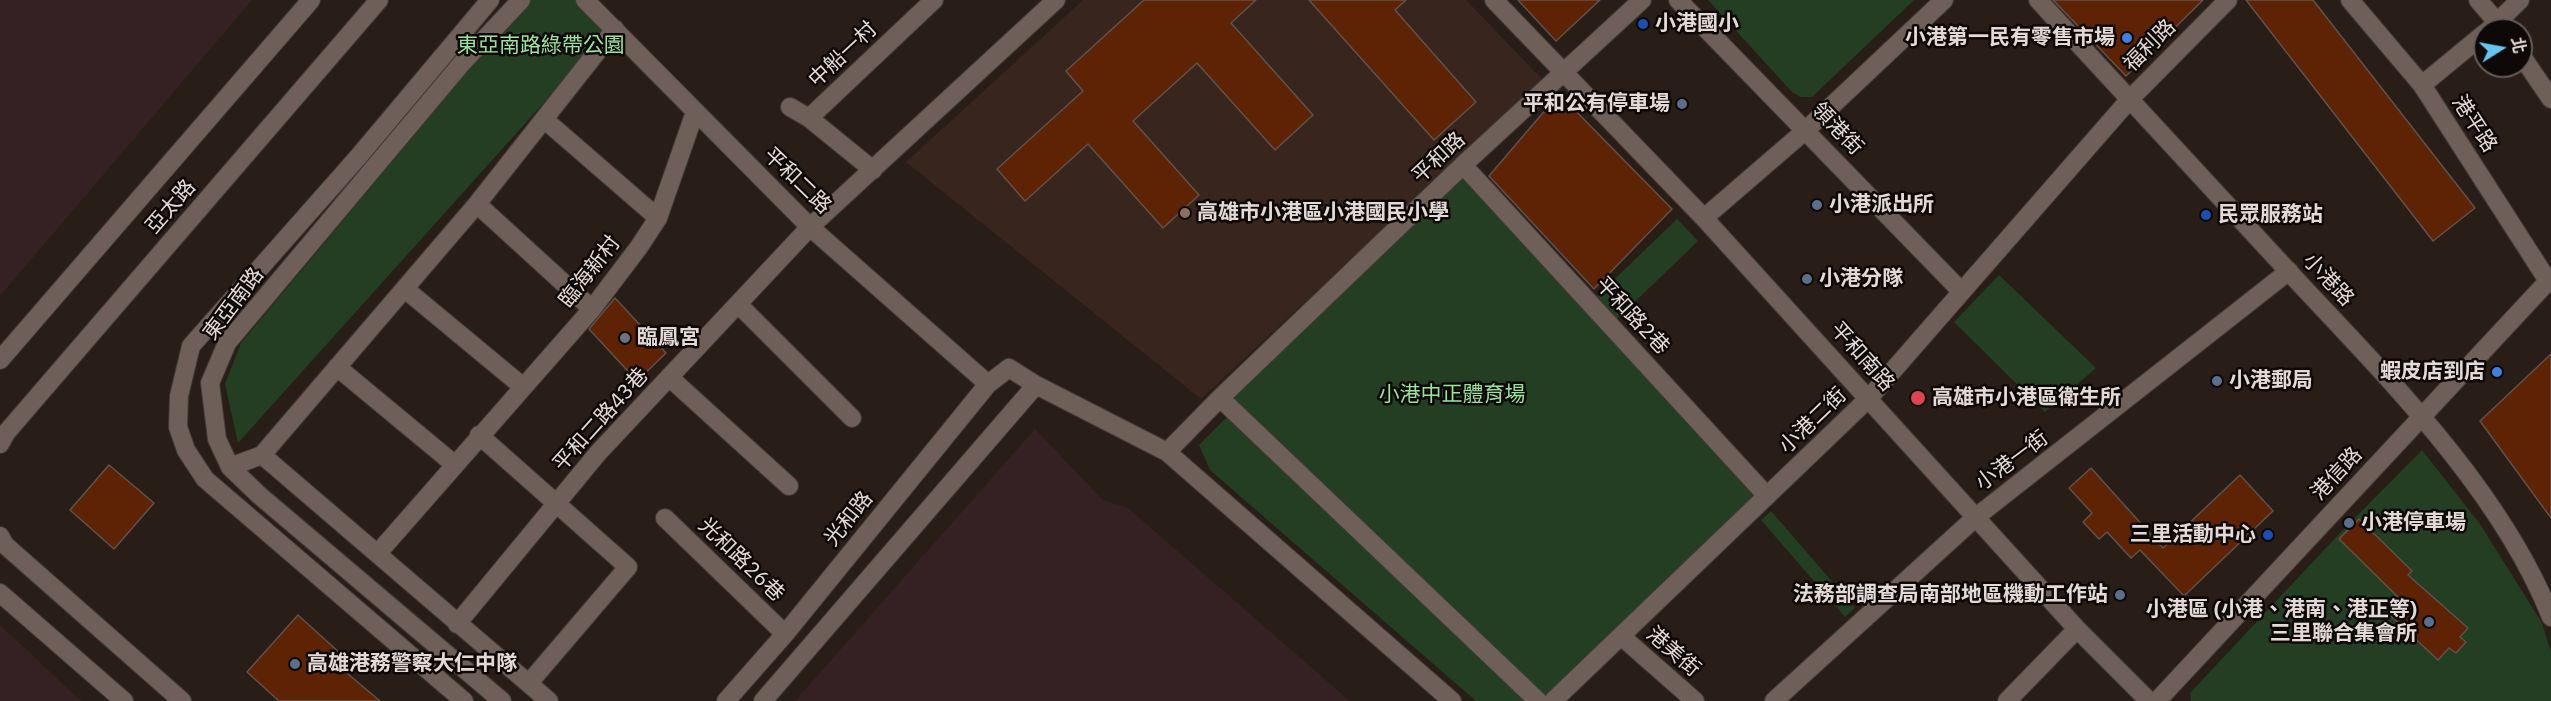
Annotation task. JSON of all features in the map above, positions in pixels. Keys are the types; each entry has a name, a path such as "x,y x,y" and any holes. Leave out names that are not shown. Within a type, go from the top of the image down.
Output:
{"street":[{"name":"亞太路","path":"0,360 311,0"},
{"name":"亞太路","path":"0,444 21,415 379,0"},
{"name":"東亞南路","path":"464,701 205,479 186,450 181,435 179,396 191,346 359,156 490,0"},
{"name":"東亞南路","path":"502,701 259,495 230,467 217,439 210,383 227,343 462,63 520,0"},
{"name":"平和二路","path":"585,0 810,227 988,384"},
{"name":"中船一村","path":"808,118 934,0"},
{"name":"平和二路43巷","path":"458,624 598,453 810,227 1056,0"},
{"name":"平和南路","path":"1494,0 1704,218 2077,629 2149,701"},
{"name":"平和路","path":"1167,452 1220,398 1463,165 1642,0"},
{"name":"領港街","path":"1678,0 1961,291"},
{"path":"1704,218 1806,130 1944,0"},
{"name":"小港路","path":"2038,0 2423,416 2545,585 2551,617"},
{"name":"福利路","path":"2130,99 2228,0"},
{"name":"港平路","path":"2350,0 2422,85 2549,280"},
{"path":"2478,0 2488,18"},
{"path":"2504,18 2520,0"},
{"path":"230,467 262,455 477,204 615,29"},
{"path":"2422,85 2473,45"},
{"path":"2533,73 2551,99"},
{"name":"小港二街","path":"1553,701 1869,398 2130,99"},
{"path":"790,107 808,118 873,170"},
{"name":"臨海新村","path":"378,553 479,435 592,309 658,218 695,112"},
{"path":"545,120 658,218"},
{"name":"平和路2巷","path":"1463,165 1767,496"},
{"path":"477,204 592,309"},
{"name":"小港一街","path":"1774,701 1976,517 2289,271"},
{"name":"港信路","path":"2157,701 2549,280"},
{"path":"405,289 522,386"},
{"path":"738,304 852,418"},
{"path":"337,367 454,464"},
{"name":"光和路","path":"726,701 785,634 988,384 1009,368 1036,385"},
{"path":"669,377 789,486"},
{"path":"763,701 1036,385 1167,452 1452,701"},
{"path":"1220,398 1538,701"},
{"path":"479,435 628,567 529,683"},
{"path":"262,455 549,701"},
{"name":"光和路26巷","path":"665,518 785,634"},
{"path":"0,536 5,545 182,701"},
{"path":"0,593 124,701"},
{"path":"2007,701 2077,629"},
{"name":"港美街","path":"1621,636 1695,701"}],"shaded area":[{"path":"0,0 252,0 0,296"},
{"name":"高雄市小港區小港國民小學","path":"1083,0 1466,0 1543,80 1201,399 906,162"},
{"path":"1035,429 1103,500 1128,508 1350,701 795,701"},
{"path":"0,625 81,701 0,701"}],"green space":[{"name":"東亞南路綠帶公園","path":"527,0 582,0 610,29 238,443 225,384 241,343"},
{"path":"1708,0 1914,0 1812,97 1801,97 1792,92"},
{"name":"小港中正體育場","path":"1458,172 1760,497 1550,701 1226,394"},
{"path":"1677,219 1698,241 1616,320 1595,298"},
{"path":"1999,275 2096,368 2045,412 1954,322"},
{"path":"1229,415 1528,701 1476,701 1210,470 1199,445"},
{"path":"2422,450 2480,524 2542,623 2551,652 2551,701 2191,701 2190,693 2339,534"},
{"path":"1771,511 1855,608 1845,617 1761,520"}],"building":[{"path":"1144,0 1256,0 1231,23 1313,115 1275,150 1197,63 1133,121 1199,195 1163,228 1088,144 1025,201 997,169 1083,91 1066,71"},
{"path":"1309,0 1406,0 1395,10 1476,102 1434,140"},
{"path":"1518,0 1600,0 1556,41"},
{"name":"小港第一民有零售市場","path":"2053,0 2203,0 2126,76"},
{"path":"2246,0 2313,0 2475,208 2433,241"},
{"path":"1559,94 1672,209 1594,289 1489,176"},
{"name":"臨鳳宮","path":"615,298 666,353 637,381 589,329"},
{"path":"2551,354 2551,518 2480,421"},
{"path":"109,465 154,503 114,549 70,510"},
{"path":"2091,468 2163,548 2240,475 2273,511 2184,596 2140,550 2131,558 2107,532 2099,539 2083,522 2092,513 2069,488"},
{"path":"2359,519 2412,571 2408,575 2468,628 2460,637 2466,642 2456,653 2449,648 2438,660 2391,616 2404,603 2339,539"},
{"name":"高雄港務警察大仁中隊","path":"298,615 342,655 335,663 380,701 279,701 247,672"}],"place":[{"name":"小港國小","path":"1643,24"},
{"name":"小港第一民有零售市場","path":"2127,38"},
{"name":"平和公有停車場","path":"1682,104"},
{"name":"小港派出所","path":"1817,205"},
{"name":"高雄市小港區小港國民小學","path":"1185,213"},
{"name":"民眾服務站","path":"2206,215"},
{"name":"小港分隊","path":"1807,279"},
{"name":"臨鳳宮","path":"625,338"},
{"name":"蝦皮店到店","path":"2497,372"},
{"name":"小港郵局","path":"2217,381"},
{"name":"高雄市小港區衛生所","path":"1918,398"},
{"name":"小港停車場","path":"2349,523"},
{"name":"三里活動中心","path":"2268,535"},
{"name":"法務部調查局南部地區機動工作站","path":"2120,595"},
{"name":"小港區 (小港、港南、港正等) 三里聯合集會所","path":"2429,622"},
{"name":"高雄港務警察大仁中隊","path":"295,664"}]}
